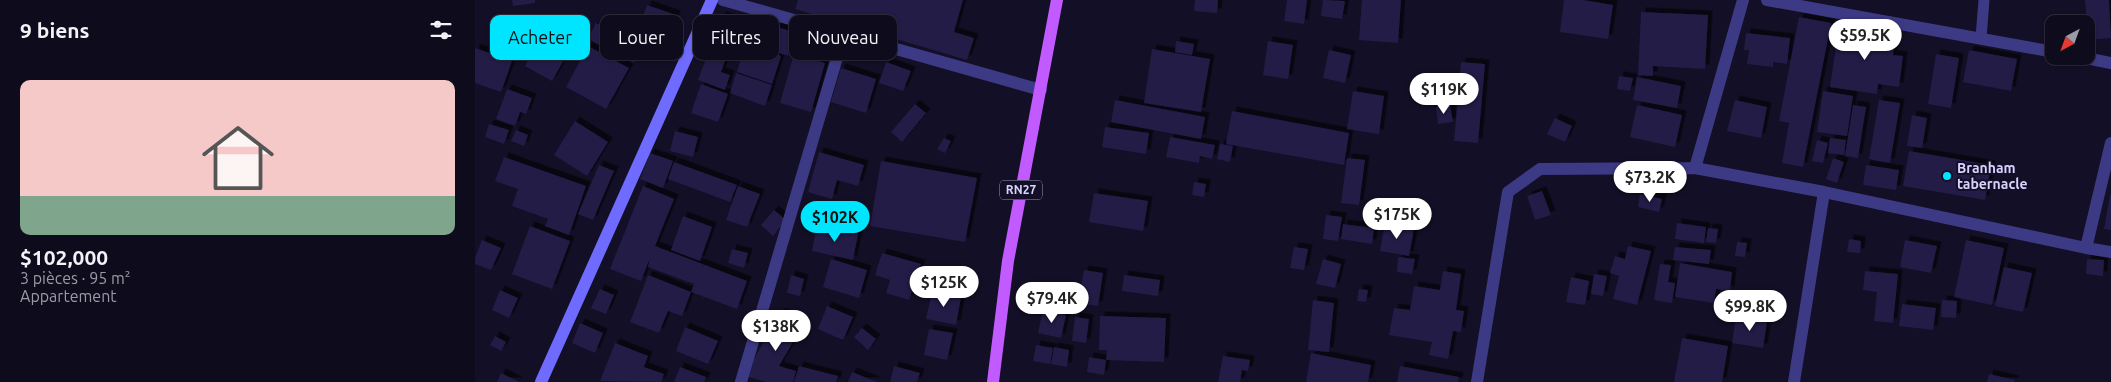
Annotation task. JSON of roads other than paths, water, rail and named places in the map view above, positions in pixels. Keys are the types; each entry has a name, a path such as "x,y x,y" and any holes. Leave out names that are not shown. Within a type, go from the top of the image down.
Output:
{"main road":[{"name":"RN27","path":"993,382 1008,261 1057,0"}],"street":[{"path":"541,382 712,0"},
{"path":"723,0 789,19"},
{"path":"1695,168 1743,0"},
{"path":"1767,0 2045,50"},
{"path":"897,49 1041,90"},
{"path":"741,382 836,60"},
{"path":"2095,60 2111,63"},
{"path":"2086,248 2111,142"},
{"path":"1477,382 1509,192 1540,169 1695,168 1824,192 2111,252"},
{"path":"1794,382 1824,192"}],"lane":[{"path":"1981,38 1984,0"}],"place":[{"name":"Branham tabernacle","path":"1947,176"}]}
